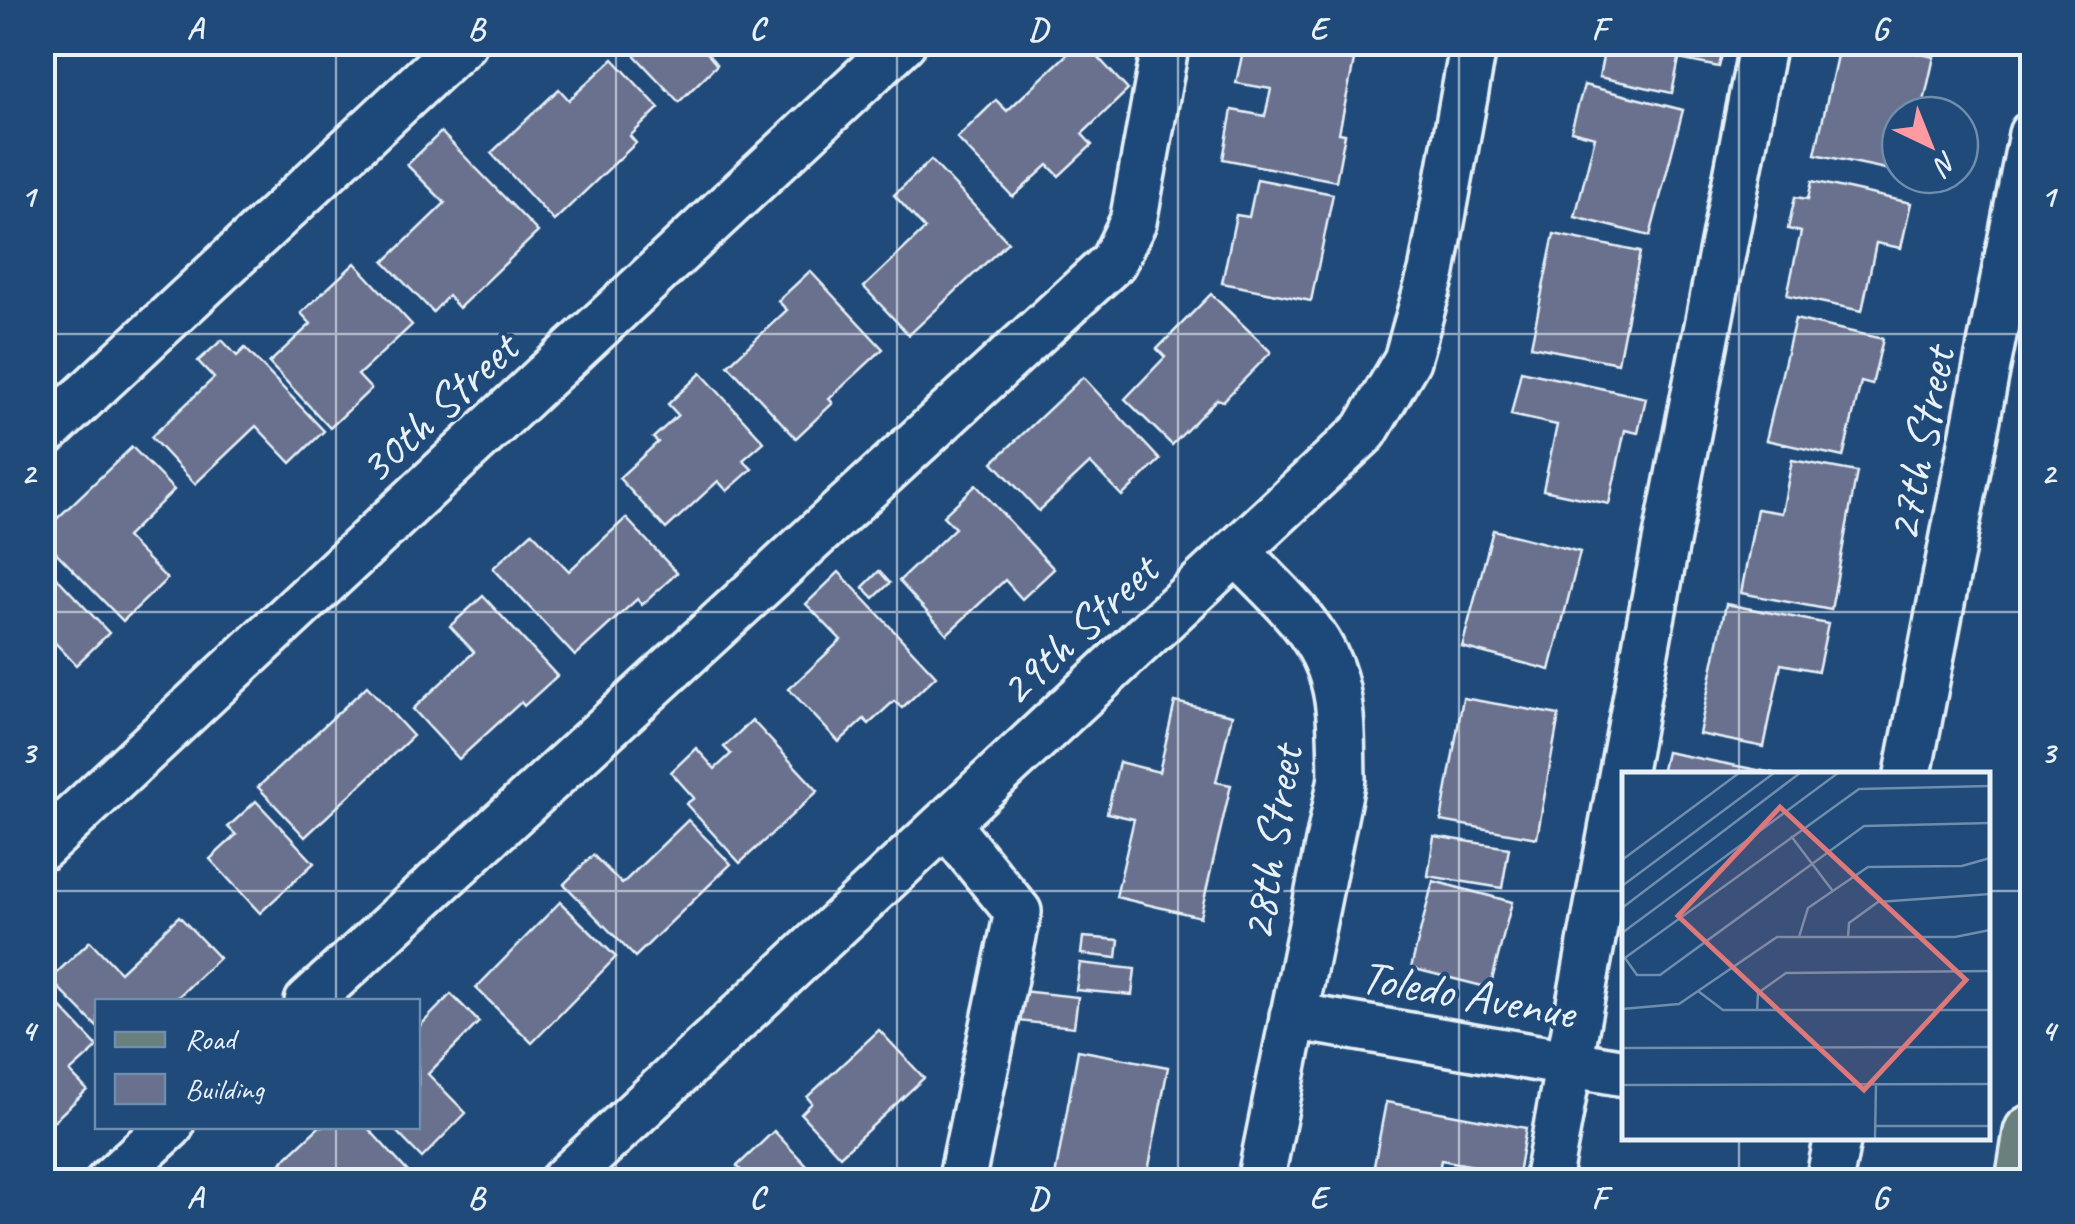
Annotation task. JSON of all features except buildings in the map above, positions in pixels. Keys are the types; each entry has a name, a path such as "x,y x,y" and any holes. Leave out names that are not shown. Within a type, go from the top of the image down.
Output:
{"main road":[{"path":"2024,1182 2032,1134"}],"street":[{"path":"42,436 464,42"},
{"name":"30th Street","path":"42,847 904,42"},
{"path":"311,999 1113,262 1133,222 1166,42"},
{"name":"29th Street","path":"562,1182 1365,431 1407,360 1432,272 1474,42"},
{"path":"1623,772 1763,42"},
{"name":"27th Street","path":"1908,772 2032,134"},
{"name":"28th Street","path":"1236,552 1310,631 1330,669 1341,717 1342,778 1260,1182"},
{"path":"1546,1182 1622,778"},
{"path":"946,824 1018,912 961,1182"},
{"name":"Toledo Avenue","path":"1294,1016 1622,1073"},
{"path":"109,1182 167,1129"},
{"path":"1829,1182 1837,1139"}]}
